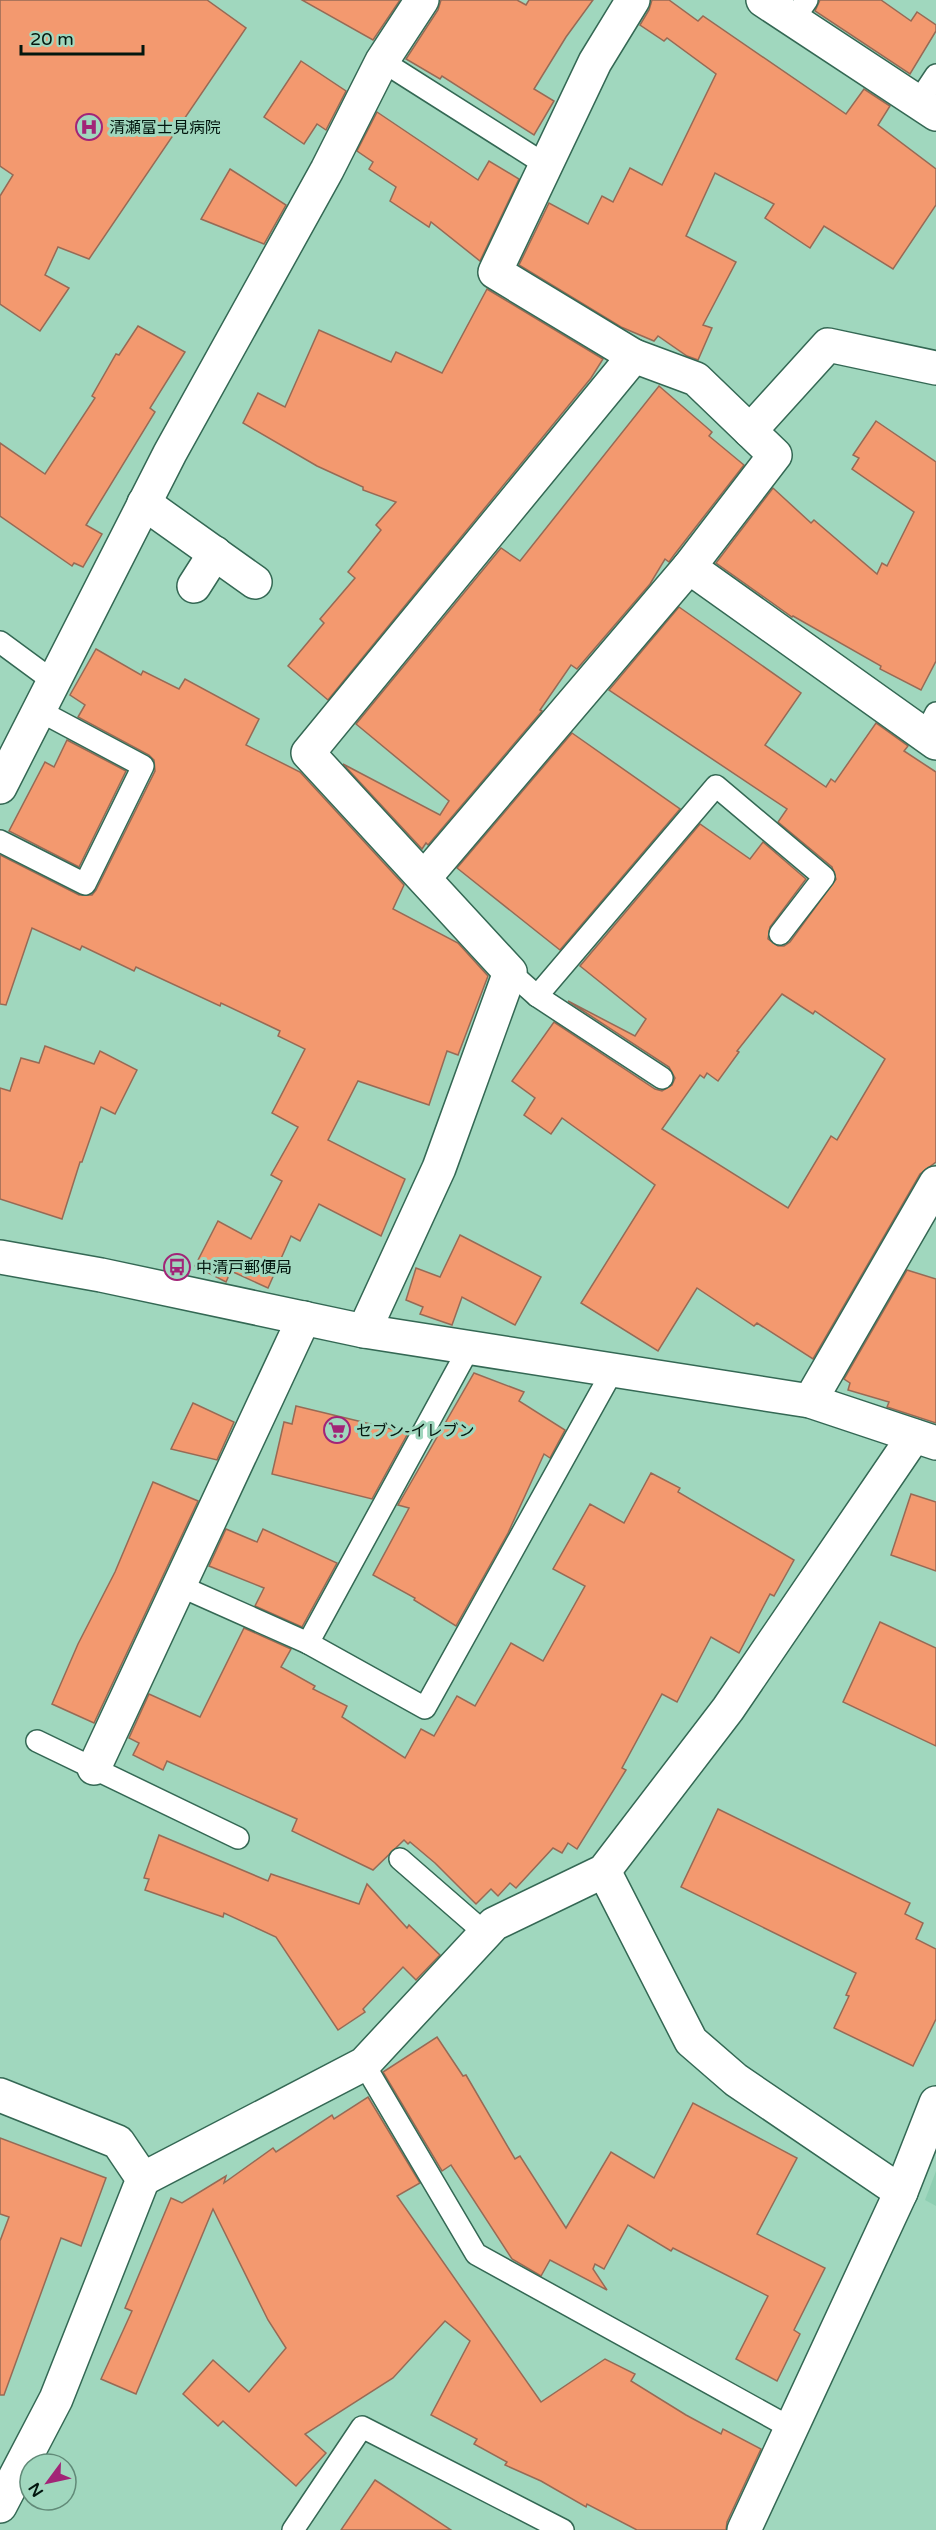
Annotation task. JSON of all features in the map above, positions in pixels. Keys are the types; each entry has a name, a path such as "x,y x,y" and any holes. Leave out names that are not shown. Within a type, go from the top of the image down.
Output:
{"street":[{"path":"0,786 144,503 327,170 382,61 422,0"},
{"path":"425,877 688,567 775,455 696,379 634,356 495,272 595,62 633,0"},
{"path":"763,0 800,10 927,108"},
{"path":"750,431 828,345 936,368"},
{"path":"364,1331 439,1168 510,972 425,877 308,753 634,356"},
{"path":"144,503 255,582"},
{"path":"194,586 215,553"},
{"path":"688,567 932,731"},
{"path":"810,1401 936,1183"},
{"path":"0,1257 101,1275 364,1331 810,1401 925,1439 728,1709 604,1871 494,1924 364,2064 144,2179 56,2399 0,2506"},
{"path":"94,1768 304,1318"},
{"path":"604,1871 691,2041 736,2080 901,2192"},
{"path":"0,2095 118,2142 144,2179"},
{"path":"744,2530 901,2192 936,2103"}],"lane":[{"path":"382,61 546,165"},
{"path":"927,108 936,75"},
{"path":"0,642 53,681"},
{"path":"0,841 85,884 143,766 38,710"},
{"path":"537,996 716,786 824,876 780,934"},
{"path":"510,972 537,996 662,1078"},
{"path":"308,1643 468,1348"},
{"path":"180,1586 308,1643 425,1708 613,1370"},
{"path":"37,1741 238,1838"},
{"path":"400,1859 485,1933"},
{"path":"364,2064 476,2254 791,2428"},
{"path":"293,2530 362,2427 563,2530"}],"shaded area":[{"path":"936,2171 936,2206 925,2200"}],"building":[{"name":"清瀬富士見病院","path":"0,0 207,0 246,28 89,259 58,247 45,275 69,288 40,331 0,304 0,196 13,175 0,166"},
{"path":"302,0 400,0 373,40"},
{"path":"441,0 517,0 526,5 529,0 593,0 566,37 534,89 554,101 534,135 442,76 440,79 406,59 438,10"},
{"path":"652,0 669,0 698,21 703,16 846,114 864,89 890,106 878,125 936,169 936,205 893,269 824,226 810,248 765,218 774,204 715,173 686,236 736,262 703,325 712,328 698,360 687,356 658,336 654,341 621,327 519,265 549,203 588,224 602,196 613,202 630,168 662,185 716,74 667,38 664,41 640,25"},
{"path":"820,0 881,0 911,21 917,12 936,25 936,31 910,74 815,11"},
{"path":"301,61 346,91 326,130 317,124 304,144 264,117"},
{"path":"377,112 478,180 489,161 519,179 480,261 431,222 429,227 390,201 396,187 369,169 373,162 357,151"},
{"path":"230,169 286,205 264,244 201,219"},
{"path":"487,289 603,359 591,378 328,700 288,666 324,623 320,619 355,578 348,572 381,530 376,525 396,502 363,490 363,487 317,466 243,423 258,393 285,407 319,330 391,362 396,352 442,373"},
{"path":"138,326 185,352 150,408 155,412 86,525 102,534 83,567 74,563 72,566 0,516 0,443 45,474 95,398 92,396 116,354 119,355"},
{"path":"659,386 712,432 709,436 744,465 669,562 665,559 650,584 577,669 571,665 540,710 542,711 428,845 426,843 422,849 343,764 440,815 449,801 356,724 501,548 520,561"},
{"path":"876,421 936,462 936,661 921,690 880,669 881,666 792,617 716,563 773,488 811,523 814,520 877,574 882,563 887,566 914,512 852,469 859,458 853,455"},
{"path":"679,607 801,693 765,745 826,787 831,779 835,782 876,723 908,746 904,751 936,772 936,1162 920,1174 813,1359 757,1323 754,1326 697,1288 658,1351 581,1303 655,1185 562,1118 551,1134 524,1115 535,1098 512,1081 554,1022 655,1089 662,1091 672,1085 675,1078 669,1067 568,1001 635,1036 646,1019 580,966 700,824 750,859 763,842 806,879 770,927 768,939 778,946 784,946 790,942 836,879 832,867 778,822 787,809 609,690","holes":["782,994 813,1014 815,1011 885,1059 837,1140 831,1136 788,1208 662,1129 700,1075 704,1078 707,1073 718,1081 739,1052 737,1051"]},
{"path":"96,649 141,675 143,671 179,689 185,679 259,719 246,745 300,772 404,885 393,909 458,943 488,976 458,1055 447,1051 429,1105 358,1081 328,1140 405,1179 381,1236 319,1204 300,1241 291,1236 268,1288 231,1271 226,1282 195,1266 218,1221 251,1239 282,1181 271,1175 298,1127 272,1113 305,1049 278,1036 280,1031 221,1003 220,1006 136,967 134,971 82,946 80,950 32,928 6,1005 0,1004 0,855 79,895 92,895 155,771 154,760 149,755 78,717 85,705 70,695"},
{"path":"572,733 680,809 560,950 457,868"},
{"path":"67,740 126,771 79,867 9,831 45,762 54,767"},
{"path":"45,1046 94,1064 100,1051 137,1070 115,1114 101,1107 62,1219 0,1199 0,1088 10,1091 21,1058 39,1063"},
{"path":"460,1235 541,1277 515,1325 462,1297 452,1325 420,1314 423,1307 406,1300 416,1268 440,1277"},
{"path":"907,1270 936,1279 936,1423 887,1407 889,1402 848,1390 850,1383 844,1379"},
{"path":"474,1373 524,1392 519,1401 565,1430 550,1458 544,1454 508,1533 456,1626 414,1600 415,1598 373,1575 409,1508 398,1505"},
{"path":"193,1403 234,1422 217,1460 171,1449"},
{"path":"296,1406 408,1433 372,1499 272,1474 284,1422 292,1424"},
{"path":"651,1473 680,1488 678,1492 794,1560 774,1596 770,1594 739,1653 711,1637 677,1702 662,1694 622,1768 626,1770 577,1849 568,1843 562,1853 553,1848 516,1888 510,1883 498,1896 491,1889 476,1904 435,1863 410,1842 408,1844 404,1840 373,1870 292,1831 297,1819 167,1761 163,1770 133,1755 139,1743 129,1738 149,1694 200,1717 244,1628 291,1649 281,1667 315,1686 313,1689 347,1706 342,1717 405,1758 421,1729 434,1736 457,1696 475,1706 511,1643 543,1661 585,1586 553,1569 590,1504 624,1523"},
{"path":"153,1482 198,1501 94,1723 52,1704 78,1644 115,1572"},
{"path":"911,1494 936,1502 936,1571 891,1555"},
{"path":"226,1529 257,1542 263,1529 337,1563 302,1627 255,1606 264,1588 209,1566"},
{"path":"880,1622 936,1648 936,1746 843,1702"},
{"path":"718,1809 910,1903 905,1914 923,1923 916,1939 936,1949 936,2019 913,2066 834,2028 849,1996 846,1995 856,1973 681,1887"},
{"path":"159,1835 268,1881 271,1874 359,1904 367,1884 407,1928 409,1925 440,1955 416,1980 403,1967 363,2009 365,2012 338,2030 276,1937 224,1913 223,1917 145,1890 149,1879 144,1878"},
{"path":"437,2037 463,2076 466,2075 515,2159 520,2156 566,2228 611,2152 654,2178 693,2103 797,2158 757,2234 825,2268 794,2330 800,2334 777,2381 736,2359 768,2296 673,2248 671,2251 628,2225 604,2269 595,2264 593,2269 607,2290 550,2260 541,2276 512,2259 451,2165 442,2171 383,2072"},
{"path":"368,2097 420,2183 397,2196 541,2402 605,2359 635,2374 631,2381 686,2415 721,2434 723,2429 761,2449 727,2522 726,2530 637,2530 587,2504 586,2507 541,2481 505,2465 507,2462 474,2444 477,2439 431,2415 470,2341 445,2321 393,2378 305,2434 326,2453 296,2486 223,2421 218,2426 183,2394 213,2360 249,2392 286,2348 268,2320 213,2209 136,2394 101,2379 132,2311 125,2308 171,2198 182,2203 226,2176 224,2183 273,2148 276,2152 332,2115 334,2119"},
{"path":"0,2138 106,2178 81,2246 61,2238 4,2395 0,2395 0,2241 9,2217 0,2214"},
{"path":"375,2480 451,2530 341,2530"}],"place":[{"name":"清瀬富士見病院","path":"89,127"},
{"name":"中清戸郵便局","path":"177,1267"},
{"name":"セブン-イレブン","path":"337,1430"}]}
